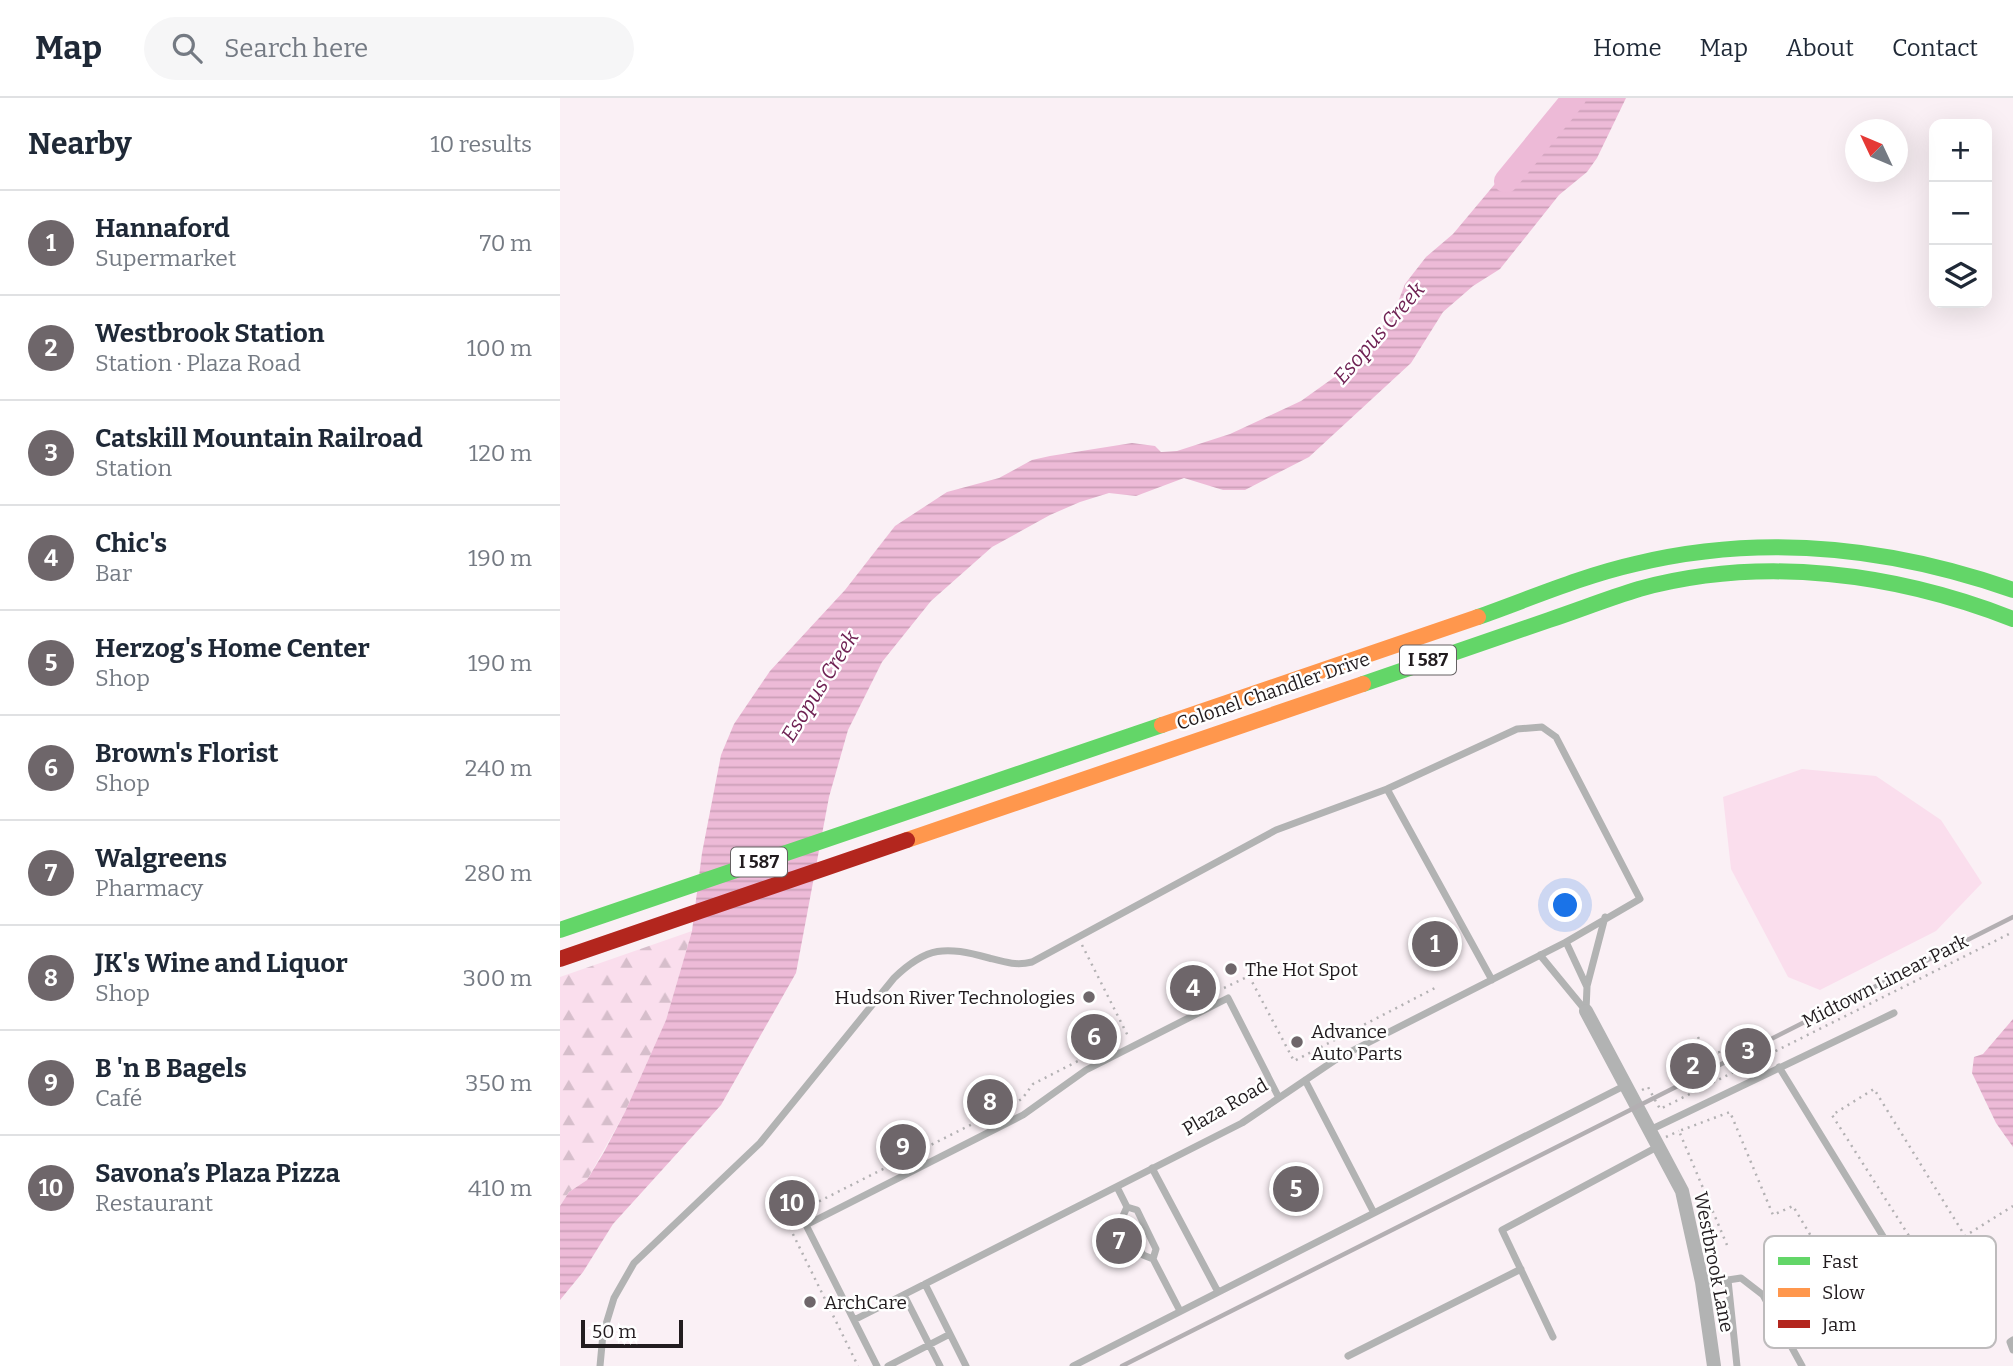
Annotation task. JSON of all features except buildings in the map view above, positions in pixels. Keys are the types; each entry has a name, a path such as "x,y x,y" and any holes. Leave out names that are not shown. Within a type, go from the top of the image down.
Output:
{"highway":[{"name":"Colonel Chandler Drive","path":"560,930 1581,579 1659,558 1740,546 1833,546 1922,561 2013,590"},
{"name":"Colonel Chandler Drive","path":"560,959 1589,604 1664,584 1715,575 1768,571 1844,574 1916,586 2013,619"}],"street":[{"path":"1586,1011 1626,1091 1650,1130"},
{"name":"Westbrook Lane","path":"1650,1130 1682,1191 1702,1282 1714,1366"}],"lane":[{"name":"Plaza Road","path":"854,1320 1242,1123 1338,1058 1566,942 1640,899 1556,737 1542,727 1517,729 1387,789"},
{"path":"600,1366 603,1334 614,1297 634,1263 761,1143 894,978 911,961 931,950 974,954 1020,965 1079,939 1276,830 1387,789 1492,980"},
{"path":"1586,1011 1587,987 1605,917"},
{"path":"1566,942 1587,987"},
{"path":"1540,955 1586,1011"},
{"path":"877,1366 806,1225 1023,1115 1086,1070 1228,998 1279,1098"},
{"path":"1650,1130 1894,1013"},
{"path":"1779,1067 1883,1236"},
{"path":"1305,1080 1374,1213"},
{"path":"1073,1366 1374,1213 1626,1091"},
{"path":"1553,1337 1502,1230 1660,1146"},
{"path":"1152,1168 1218,1292"},
{"path":"1116,1187 1127,1206 1136,1210 1142,1219 1156,1249 1153,1259"},
{"path":"1127,1206 1123,1216 1143,1255 1153,1259 1180,1311"},
{"path":"1348,1356 1521,1269"},
{"path":"1702,1282 1741,1278 1764,1297"},
{"path":"1728,1280 1737,1366"},
{"path":"925,1284 966,1366"},
{"path":"904,1295 940,1366"},
{"path":"888,1366 950,1334"},
{"path":"2013,1340 2010,1342 2013,1350"},
{"path":"1792,1348 1802,1366"}],"path":[{"name":"Midtown Linear Park","path":"1626,1091 1648,1087 1660,1109 2013,932"},
{"path":"1079,939 1128,1036"},
{"path":"1213,994 1249,976 1294,1061 1435,988"},
{"path":"1698,1037 1707,1058 1719,1052 1721,1056 1732,1051"},
{"path":"858,1366 785,1218 1022,1099 1034,1084 1081,1060"},
{"path":"1908,1236 1832,1115 1874,1089 1965,1236 2013,1206"},
{"path":"1727,1245 1679,1131 1730,1112 1773,1215 1793,1206 1811,1236"},
{"path":"775,1192 788,1217"}],"green space":[{"path":"1802,769 1876,776 1941,820 1982,883 1936,931 1820,990 1788,977 1731,869 1723,797"},
{"path":"692,931 666,1020 625,1112 587,1180 569,1192 560,1206 560,977"}],"water":[{"path":"1572,98 1626,98 1597,158 1587,172 1559,195 1500,269 1473,286 1443,312 1411,363 1309,457 1245,490 1223,490 1184,478 1136,496 1109,493 1080,502 992,547 931,601 882,662 848,730 829,797 796,973 721,1105 613,1224 583,1272 560,1300 560,1206 569,1192 587,1180 604,1152 666,1020 692,931 702,853 721,755 734,724 770,671 845,590 895,526 947,492 999,478 1032,460 1050,456 1132,443 1155,446 1161,452 1177,451 1230,434 1301,401 1336,376 1393,315 1405,284 1426,257 1453,234 1510,166 1543,144 1566,113"},
{"path":"2013,1019 2013,1147 1996,1123 1972,1073 1974,1057 1983,1054"}],"waterway":[{"name":"Esopus Creek","path":"1506,181 1574,98"}],"railway":[{"path":"1122,1366 2013,917"}],"traffic: fast":[{"path":"1478,617 1615,569 1683,554 1731,549 1826,549 1873,555 1920,563 2013,590"},
{"path":"1363,684 1639,589 1733,573 1781,571 1876,580 1923,590 2013,619"},
{"path":"560,930 1162,725"}],"traffic: slow":[{"path":"1162,725 1478,617"},
{"path":"907,840 1363,684"}],"traffic: jam":[{"path":"560,959 907,840"}],"place":[{"name":"Hannaford","path":"1435,944"},
{"name":"The Hot Spot","path":"1231,969"},
{"name":"Chic's","path":"1193,988"},
{"name":"Hudson River Technologies","path":"1089,997"},
{"name":"Brown's Florist","path":"1094,1037"},
{"name":"Advance Auto Parts","path":"1297,1042"},
{"name":"Catskill Mountain Railroad","path":"1748,1051"},
{"name":"Westbrook Station","path":"1693,1066"},
{"name":"JK's Wine and Liquor","path":"990,1102"},
{"name":"B 'n B Bagels","path":"903,1147"},
{"name":"Herzog's Home Center","path":"1296,1189"},
{"name":"Savona’s Plaza Pizza","path":"792,1203"},
{"name":"Walgreens","path":"1119,1241"},
{"name":"ArchCare","path":"810,1302"}]}
